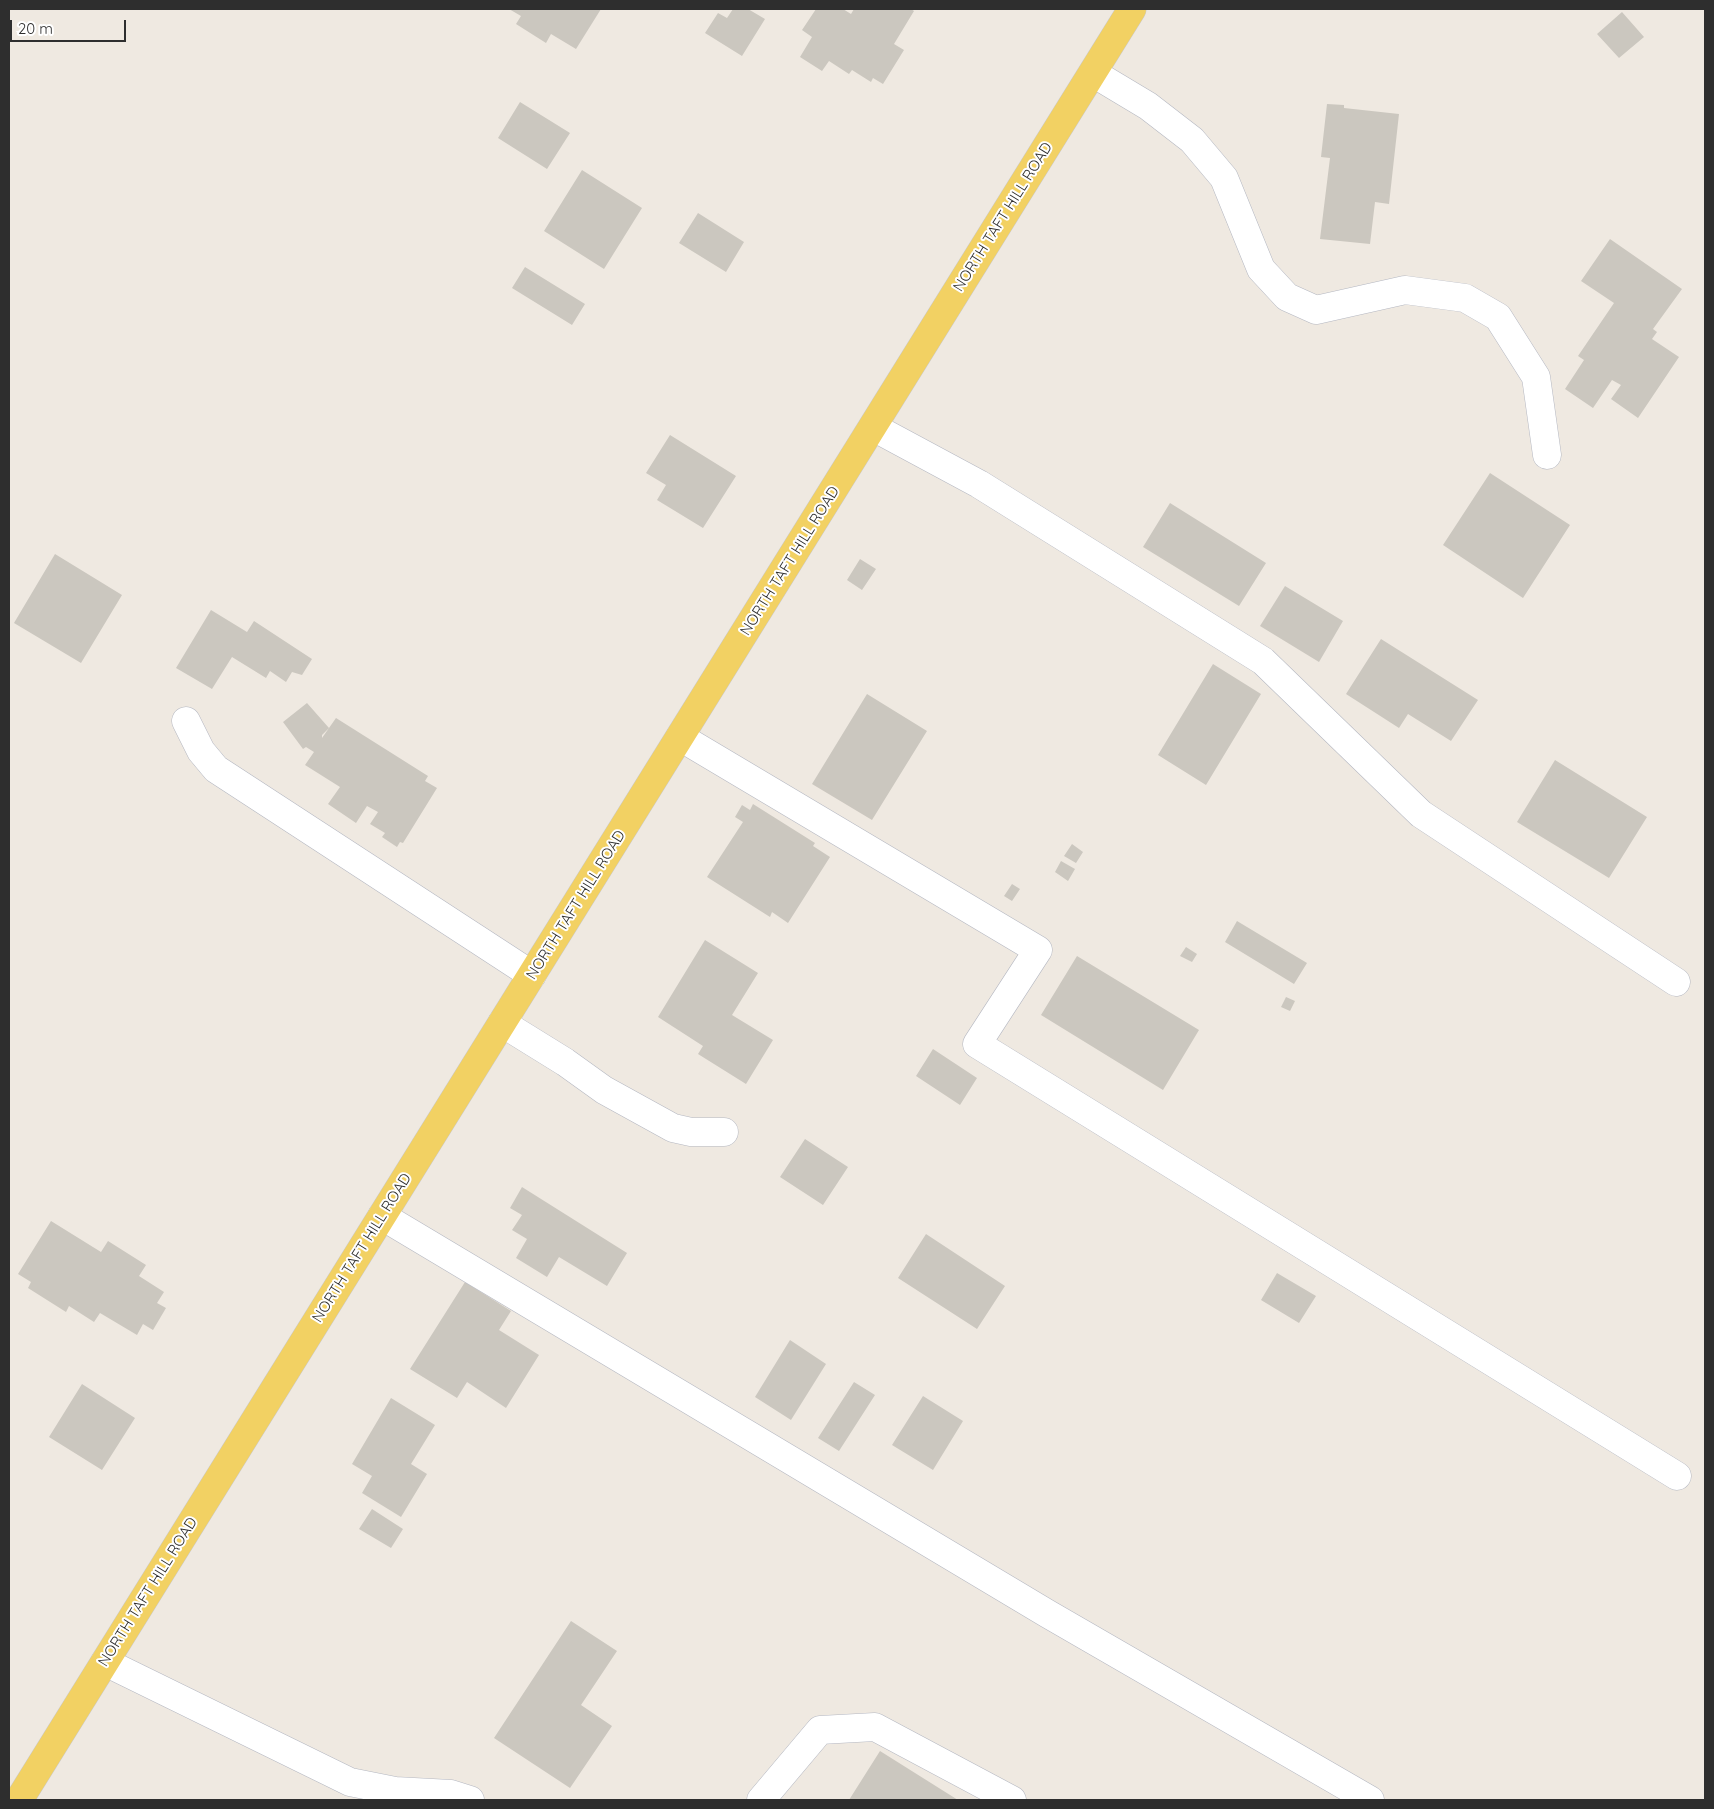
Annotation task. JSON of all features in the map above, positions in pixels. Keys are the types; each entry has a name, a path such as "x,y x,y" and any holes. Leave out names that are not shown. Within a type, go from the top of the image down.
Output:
{"main road":[{"name":"NORTH TAFT HILL ROAD","path":"19,1800 1132,9"}],"lane":[{"path":"1093,73 1148,106 1192,140 1224,178 1261,269 1287,297 1316,310 1404,290 1465,298 1498,317 1536,377 1547,455"},
{"path":"873,427 979,484 1263,661 1420,814 1676,982"},
{"path":"186,722 201,751 216,769 532,976"},
{"path":"680,737 1038,950 977,1044 1676,1476"},
{"path":"502,1023 565,1062 604,1090 673,1128 691,1132 724,1132"},
{"path":"382,1216 1048,1614 1370,1800"},
{"path":"105,1662 350,1782 395,1791 451,1794 470,1800"},
{"path":"761,1800 820,1730 875,1727 1012,1800"}],"building":[{"path":"509,9 601,9 576,49 551,34 546,43 516,24 521,16"},
{"path":"733,9 748,9 765,19 742,56 705,33 718,13 727,18"},
{"path":"816,9 843,9 851,14 854,9 911,9 914,11 894,44 904,50 883,84 873,78 871,82 852,70 849,74 829,61 822,71 800,57 812,37 802,30"},
{"path":"1622,12 1644,37 1619,58 1597,34"},
{"path":"520,102 570,133 547,169 498,138"},
{"path":"1327,104 1344,105 1344,108 1399,114 1389,204 1375,202 1370,244 1320,239 1330,158 1321,157"},
{"path":"582,170 642,208 604,269 544,231"},
{"path":"698,213 744,242 726,272 679,243"},
{"path":"1610,239 1682,289 1653,329 1657,332 1652,339 1679,357 1638,418 1611,399 1621,385 1612,380 1593,408 1565,389 1584,360 1578,356 1614,303 1581,281"},
{"path":"525,267 585,304 572,325 512,288"},
{"path":"670,435 736,476 703,528 657,500 666,485 646,473"},
{"path":"1490,473 1570,525 1523,598 1443,545"},
{"path":"1170,503 1266,563 1239,606 1143,547"},
{"path":"55,554 122,595 81,663 14,623"},
{"path":"860,559 876,569 862,590 847,580"},
{"path":"1285,586 1343,621 1319,662 1260,626"},
{"path":"211,610 247,632 254,621 312,659 302,675 292,672 286,682 270,671 266,678 232,657 212,689 176,668"},
{"path":"1381,639 1478,700 1451,741 1408,714 1399,728 1346,694"},
{"path":"1213,664 1261,694 1206,785 1158,755"},
{"path":"867,694 927,731 872,820 812,784"},
{"path":"307,703 329,728 336,718 428,776 425,781 437,788 403,843 400,842 397,847 382,837 385,833 370,824 378,812 367,806 356,823 328,804 340,787 305,765 314,752 306,747 303,749 283,722"},
{"path":"1555,760 1647,817 1609,878 1517,822"},
{"path":"753,804 815,843 813,846 830,857 788,923 772,912 770,917 707,877 743,822 735,817 742,805 750,810"},
{"path":"1072,844 1083,852 1076,863 1064,856"},
{"path":"1061,861 1075,869 1068,881 1055,872"},
{"path":"1012,884 1020,889 1012,901 1004,896"},
{"path":"1237,921 1307,963 1294,984 1225,942"},
{"path":"705,940 758,973 732,1015 773,1040 746,1084 698,1054 703,1046 658,1017"},
{"path":"1186,947 1197,954 1192,962 1180,956"},
{"path":"1077,956 1199,1030 1163,1090 1041,1015"},
{"path":"1286,997 1295,1001 1290,1011 1281,1007"},
{"path":"933,1049 977,1078 960,1105 916,1076"},
{"path":"805,1139 848,1167 823,1205 780,1177"},
{"path":"522,1187 627,1253 607,1286 559,1257 547,1277 516,1258 527,1239 512,1230 522,1215 510,1208"},
{"path":"51,1221 101,1252 108,1241 146,1265 139,1276 164,1292 157,1303 166,1308 153,1330 143,1324 137,1335 100,1313 94,1322 69,1306 66,1312 28,1288 31,1282 18,1274"},
{"path":"926,1234 1005,1286 977,1329 898,1278"},
{"path":"1277,1273 1316,1296 1299,1323 1261,1300"},
{"path":"465,1282 511,1311 499,1330 539,1355 506,1408 467,1382 457,1398 410,1369"},
{"path":"790,1340 826,1364 791,1420 755,1397"},
{"path":"854,1382 875,1395 839,1451 818,1438"},
{"path":"82,1384 135,1418 102,1470 49,1437"},
{"path":"923,1396 963,1421 933,1470 892,1445"},
{"path":"391,1398 435,1425 411,1464 427,1474 401,1517 362,1493 372,1476 352,1464"},
{"path":"372,1509 403,1529 391,1548 359,1529"},
{"path":"571,1621 617,1651 581,1705 612,1726 570,1788 494,1738"},
{"path":"880,1751 958,1800 849,1800"}]}
